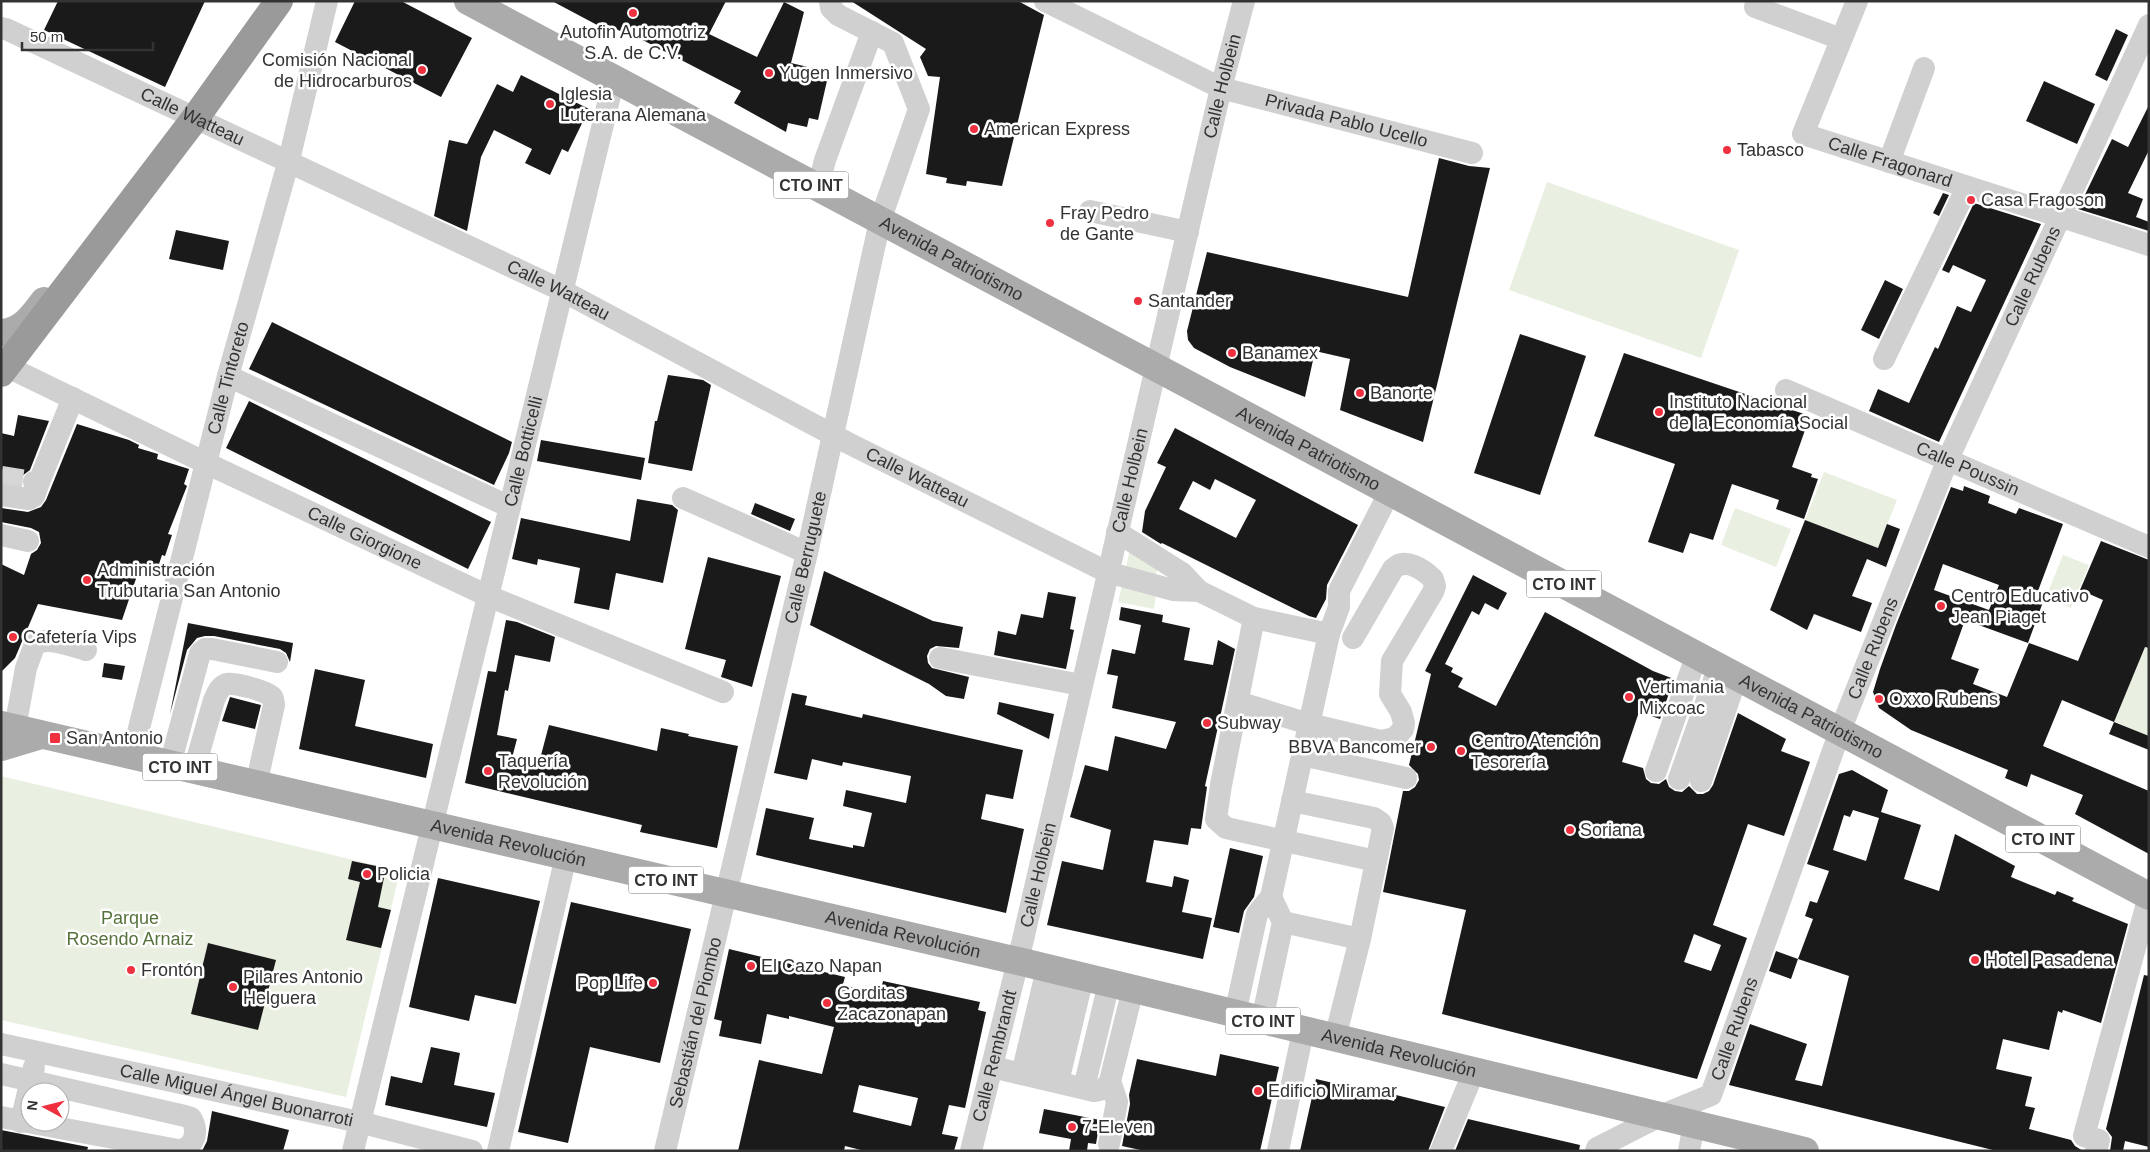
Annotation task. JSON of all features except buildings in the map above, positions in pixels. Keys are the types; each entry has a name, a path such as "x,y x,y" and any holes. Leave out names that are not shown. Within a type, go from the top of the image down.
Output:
{"highway":[{"path":"5,375 196,117 279,1"}],"main road":[{"path":"5,375 196,117 267,1"},
{"path":"1,333 8,333 27,323 293,1"},
{"name":"Avenida Patriotismo","path":"468,1 2149,896"},
{"path":"7,716 43,735"},
{"path":"1,747 43,735"},
{"name":"Avenida Revolución","path":"43,735 1018,961 1694,1124 1794,1150"}],"street":[{"name":"Calle Tintoreto","path":"132,756 228,376 289,160 328,1"},
{"name":"Calle Berruguete","path":"726,894 807,553 880,221 919,109 893,43 838,15 831,8 830,1"},
{"name":"Privada Pablo Ucello","path":"1045,1 1221,88 1472,153"},
{"name":"Calle Holbein","path":"1018,961 1107,572 1221,88 1244,1"},
{"path":"1757,1 1755,7 1840,39 1857,1"},
{"name":"Calle Rubens","path":"1596,1151 1597,1148 1660,1116 1711,1094 1868,655 1948,459 2149,25"},
{"name":"Calle Watteau","path":"1,28 289,160 561,290 848,443 1107,572 1173,590 1199,591"},
{"path":"818,189 825,160 872,32"},
{"name":"Calle Fragonard","path":"1840,39 1803,134 2149,245"},
{"path":"1889,162 1924,68"},
{"name":"Calle Botticelli","path":"353,1151 510,508 561,290 614,79"},
{"path":"1884,359 1967,187"},
{"path":"1090,211 1188,232"},
{"name":"Calle Giorgione","path":"5,375 73,398 488,596 723,692"},
{"path":"228,376 510,508"},
{"name":"Calle Poussin","path":"1786,390 2149,547"},
{"path":"1,495 29,499 34,496 36,482 73,398"},
{"path":"1235,1014 1258,914 1271,898 1329,634 1343,598 1396,494"},
{"path":"683,498 807,553"},
{"path":"1117,532 1182,573 1199,591 1254,618 1329,634"},
{"path":"1,535 28,541"},
{"path":"1238,702 1309,724 1381,741 1391,740 1400,734 1404,723 1401,712 1390,694 1392,661 1433,592 1435,586 1433,579 1410,565 1404,563 1398,565 1393,569 1353,638"},
{"path":"1343,598 1371,607"},
{"path":"1254,618 1216,819 1226,828 1376,861"},
{"path":"7,716 35,644 41,640 47,640 86,650"},
{"path":"182,767 197,659 200,653 205,649 212,649 277,662"},
{"path":"940,658 1081,685"},
{"path":"1656,772 1718,665"},
{"path":"1679,779 1718,665"},
{"path":"1701,782 1718,665"},
{"path":"182,767 219,690 225,684 233,684 267,692 272,697 274,705 256,784"},
{"path":"1301,762 1405,784"},
{"path":"1292,801 1378,820 1383,828 1360,939 1335,1038"},
{"path":"498,1151 566,856"},
{"name":"Sebastián del Piombo","path":"665,1151 726,894"},
{"path":"2096,1151 2099,1140 2084,1136 2149,896"},
{"path":"1262,1020 1283,922 1271,898"},
{"path":"1283,922 1360,939"},
{"name":"Calle Rembrandt","path":"972,1151 1018,961"},
{"path":"1064,1082 1088,979"},
{"path":"1064,1082 1088,979"},
{"path":"1064,1082 1088,979"},
{"path":"1278,1151 1303,1030"},
{"name":"Calle Miguel Ángel Buonarroti","path":"1,1044 359,1122 472,1151"},
{"path":"1,1074 30,1080 191,1118 194,1124 194,1140 191,1146 185,1150 178,1150 11,1120 30,1080 38,1052"},
{"path":"992,1067 1064,1082 1117,1102 1109,1144"},
{"path":"1441,1151 1474,1072"},
{"path":"1689,1151 1694,1124"}],"green space":[{"path":"1547,182 1739,250 1701,358 1509,290"},
{"path":"1824,472 1897,500 1878,548 1805,520"},
{"path":"1735,508 1791,529 1776,567 1721,545"},
{"path":"1130,548 1158,564 1155,580 1125,572"},
{"path":"2063,555 2089,565 2071,608 2046,597"},
{"path":"1122,586 1156,593 1154,609 1118,602"},
{"path":"2145,647 2149,648 2149,736 2114,722"},
{"name":"Parque Rosendo Arnaiz","path":"1,776 400,871 346,1097 1,1020"}],"tunnel":[{"path":"1,477 34,482"}],"place":[{"name":"Autofin Automotriz S.A. de C.V.","path":"633,13"},
{"name":"Comisión Nacional de Hidrocarburos","path":"422,70"},
{"name":"Yugen Inmersivo","path":"769,73"},
{"name":"Iglesia Luterana Alemana","path":"550,104"},
{"name":"American Express","path":"974,129"},
{"name":"Tabasco","path":"1727,150"},
{"name":"Casa Fragoson","path":"1971,200"},
{"name":"Fray Pedro de Gante","path":"1050,223"},
{"name":"Santander","path":"1138,301"},
{"name":"Banamex","path":"1232,353"},
{"name":"Banorte","path":"1360,393"},
{"name":"Instituto Nacional de la Economía Social","path":"1659,412"},
{"name":"Administración Trubutaria San Antonio","path":"87,580"},
{"name":"Centro Educativo Jean Piaget","path":"1941,606"},
{"name":"Cafetería Vips","path":"13,637"},
{"name":"Vertimania Mixcoac","path":"1629,697"},
{"name":"Oxxo Rubens","path":"1879,699"},
{"name":"Subway","path":"1207,723"},
{"name":"San Antonio","path":"55,738"},
{"name":"BBVA Bancomer","path":"1431,747"},
{"name":"Centro Atención Tesorería","path":"1461,751"},
{"name":"Taquería Revolución","path":"488,771"},
{"name":"Soriana","path":"1570,830"},
{"name":"Policia","path":"367,874"},
{"name":"Hotel Pasadena","path":"1975,960"},
{"name":"El Cazo Napan","path":"751,966"},
{"name":"Frontón","path":"131,970"},
{"name":"Pop Life","path":"653,983"},
{"name":"Pilares Antonio Helguera","path":"233,987"},
{"name":"Gorditas Zacazonapan","path":"827,1003"},
{"name":"Edificio Miramar","path":"1258,1091"},
{"name":"7-Eleven","path":"1072,1127"}]}
